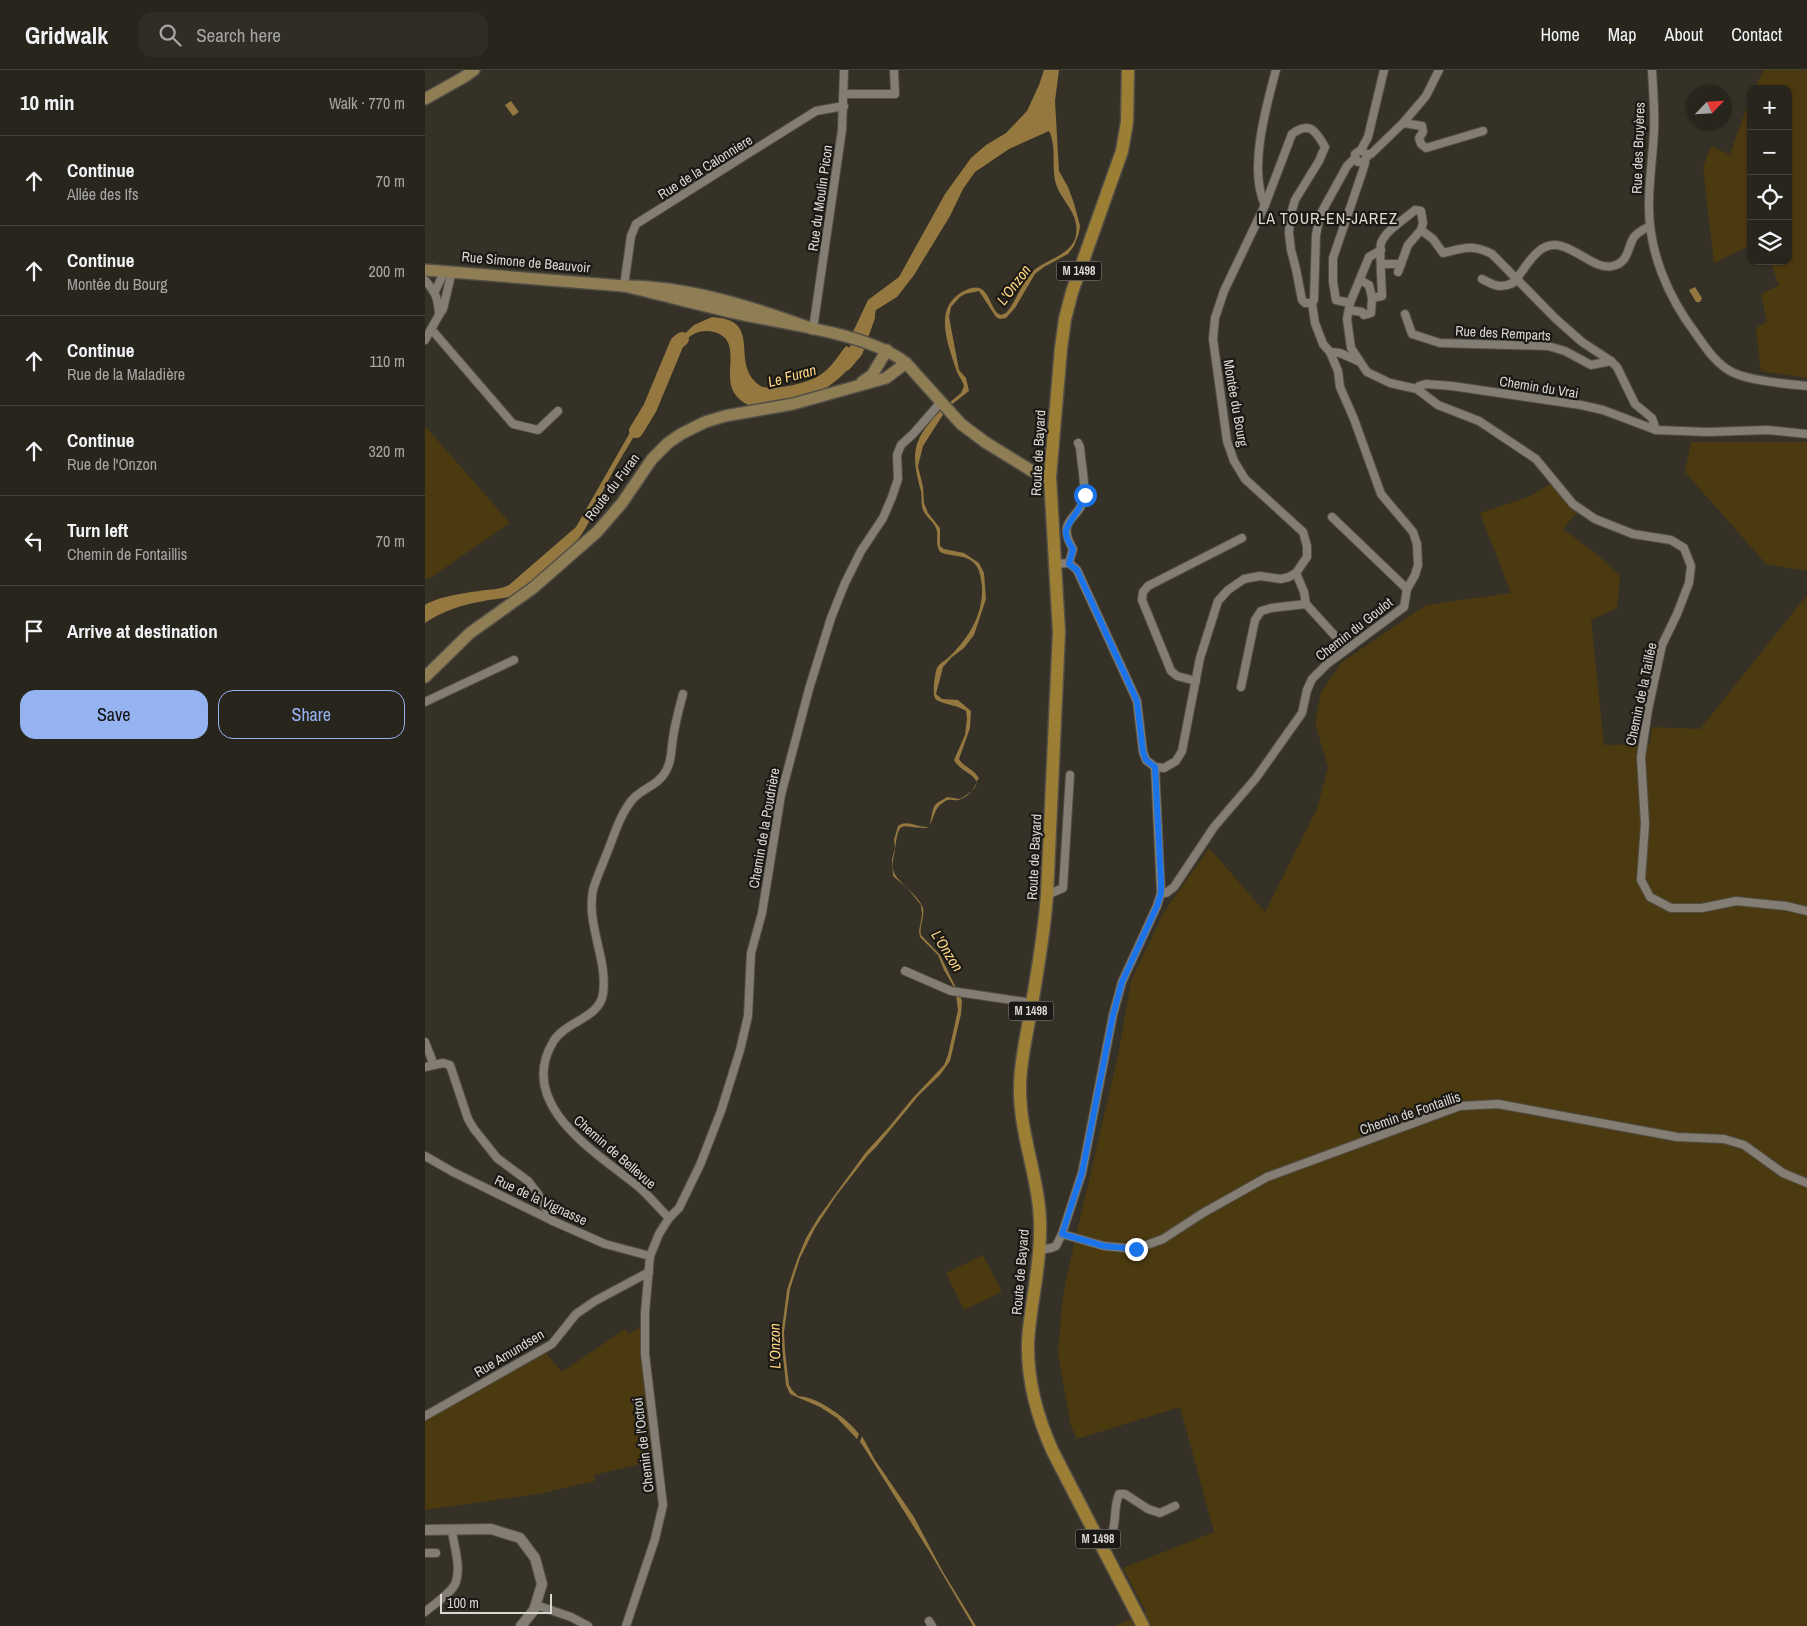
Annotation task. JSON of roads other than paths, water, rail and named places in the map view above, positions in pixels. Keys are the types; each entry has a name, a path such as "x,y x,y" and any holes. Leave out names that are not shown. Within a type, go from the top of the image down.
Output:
{"main road":[{"path":"425,99 474,70"},
{"name":"Route de Bayard","path":"1128,70 1127,122 1122,151 1072,292 1065,318 1061,348 1051,477 1059,632 1045,932 1021,1063 1020,1087 1022,1117 1039,1207 1040,1250 1028,1342 1031,1389 1042,1429 1143,1626"},
{"name":"Rue Simone de Beauvoir","path":"425,270 624,286 653,286 721,300 772,314 813,329 867,343 887,350 906,363 961,424 985,442 1035,472 1051,477"},
{"name":"Route du Furan","path":"858,385 872,375 887,350"},
{"name":"Route du Furan","path":"425,676 470,633 533,588 597,532 622,503 653,459 681,434 705,422 725,416 793,404 886,378 906,363"}],"street":[{"name":"Rue du Moulin Picon","path":"813,329 842,130 844,70"},
{"path":"844,94 895,94 894,70"},
{"path":"1265,205 1260,194 1260,134 1276,70"},
{"path":"1360,280 1369,285 1372,298 1371,313 1364,315 1362,312 1336,300 1333,282 1333,258 1365,163 1361,156 1368,137 1384,70"},
{"path":"1312,303 1314,300 1316,235 1320,215 1347,166 1361,156 1371,154 1403,124 1426,96 1439,70"},
{"name":"Rue des Bruyères","path":"1652,70 1654,128 1649,204 1650,226 1659,266 1676,306 1719,363 1733,373 1757,379 1807,386"},
{"name":"Rue de la Calonniere","path":"624,286 631,236 636,224 817,111 844,106"},
{"path":"1403,124 1422,126 1423,132 1419,138 1421,144 1426,148 1483,131"},
{"name":"Montée du Bourg","path":"1296,573 1307,556 1307,546 1303,532 1245,479 1227,441 1213,340 1215,318 1224,291 1265,205 1291,134 1299,128 1307,127 1317,132 1325,147 1319,161 1295,200 1290,217 1289,233 1302,300 1305,303 1312,303"},
{"path":"1372,298 1382,296 1381,244 1398,222 1415,210 1421,211 1423,223 1421,230 1409,245 1398,272"},
{"path":"1482,278 1494,286 1503,287 1513,284 1535,254 1548,245 1563,247 1603,266 1611,267 1620,264 1626,258 1636,235 1650,226"},
{"path":"1421,230 1433,239 1443,253 1465,248 1479,248 1492,254 1556,319 1611,361 1621,373 1635,404 1652,418 1656,430"},
{"path":"1381,250 1369,258 1350,306 1347,319 1351,348 1358,361 1375,378 1417,389"},
{"path":"1382,264 1401,264"},
{"path":"435,291 449,271"},
{"path":"425,340 443,309 449,271"},
{"path":"425,280 435,291 439,315"},
{"name":"Chemin du Goulot","path":"1161,893 1166,893 1174,887 1215,827 1256,778 1302,712 1307,690 1312,679 1327,664 1404,607 1407,589 1415,576 1418,565 1417,544 1413,532 1381,494 1354,418 1340,387 1338,371 1330,352 1323,344 1315,323 1312,303"},
{"name":"Rue des Remparts","path":"1405,314 1412,334 1440,343 1548,346 1565,351 1591,366 1611,361"},
{"path":"432,330 513,424 538,430 558,411"},
{"path":"1330,352 1340,353 1358,361"},
{"name":"Chemin du Vrai","path":"1417,389 1419,386 1426,384 1453,386 1581,405 1603,410 1656,430 1707,432 1767,430 1807,434"},
{"name":"Chemin de la Taillée","path":"1417,389 1438,405 1479,421 1536,459 1573,504 1595,519 1633,534 1671,540 1683,548 1691,566 1689,583 1662,646 1648,710 1641,757 1645,824 1641,880 1650,897 1671,908 1702,908 1736,901 1786,906 1807,911"},
{"name":"Chemin de la Poudrière","path":"669,1218 679,1208 700,1166 721,1111 740,1050 748,1016 751,953 762,912 781,794 809,689 831,618 861,551 883,518 892,498 898,479 897,456 901,444 913,434 941,402"},
{"path":"1069,564 1073,549 1066,539 1066,527 1085,495 1080,447 1078,444"},
{"path":"1332,518 1407,589"},
{"path":"1195,681 1177,676 1171,672 1142,600 1143,592 1148,586 1242,538"},
{"path":"1056,564 1069,564 1077,570 1137,701 1143,752 1146,760 1155,767 1164,768 1176,761 1182,751 1200,658 1218,601 1228,590 1244,579 1260,576 1281,579 1296,573 1304,592 1306,604 1347,649"},
{"path":"1241,687 1255,620 1261,611 1306,604"},
{"path":"425,702 514,660"},
{"name":"Chemin de Bellevue","path":"669,1218 642,1190 580,1141 564,1124 552,1107 545,1088 543,1072 546,1057 553,1041 563,1030 599,1006 603,996 604,982 601,957 591,905 594,888 622,817 632,800 661,780 666,771 671,759 676,720 683,694"},
{"path":"1040,1250 1056,1246 1062,1234 1082,1173 1113,1015 1122,982 1157,906 1161,893 1155,767"},
{"path":"1047,895 1063,888 1070,776"},
{"path":"905,971 951,991 1032,1003"},
{"path":"425,1042 434,1065"},
{"path":"425,1067 443,1063 450,1065 468,1119 474,1129 497,1158 528,1181 538,1194 553,1221"},
{"name":"Chemin de Fontaillis","path":"1062,1234 1104,1246 1136,1249 1163,1239 1203,1213 1267,1177 1460,1106 1498,1104 1677,1137 1725,1138 1744,1145 1783,1173 1807,1183"},
{"name":"Rue de la Vignasse","path":"425,1156 453,1172 553,1221 605,1244 650,1256"},
{"path":"650,1256 659,1234 669,1218"},
{"name":"Chemin de l'Octroi","path":"625,1626 655,1539 663,1505 645,1354 645,1312 650,1256"},
{"name":"Rue Amundsen","path":"425,1416 552,1344 576,1314 595,1301 649,1272"},
{"path":"1101,1546 1110,1540 1115,1526 1116,1502 1119,1494 1125,1494 1148,1509 1160,1513 1175,1506"},
{"path":"425,1530 491,1529 520,1538 535,1558 542,1584 534,1610 521,1626"},
{"path":"425,1612 456,1583 457,1567 452,1531"},
{"path":"425,1552 436,1553"},
{"path":"536,1605 571,1617 588,1626"}],"waterway":[{"name":"Le Furan","path":"845,364 856,351 868,317"},
{"name":"Le Furan","path":"636,431 650,408 677,343 682,339"}],"district":[{"name":"LA TOUR-EN-JAREZ","path":"1328,218"}],"water label":[{"name":"L'Onzon","path":"1014,285"},
{"name":"L'Onzon","path":"947,951"},
{"name":"L'Onzon","path":"775,1346"}]}
